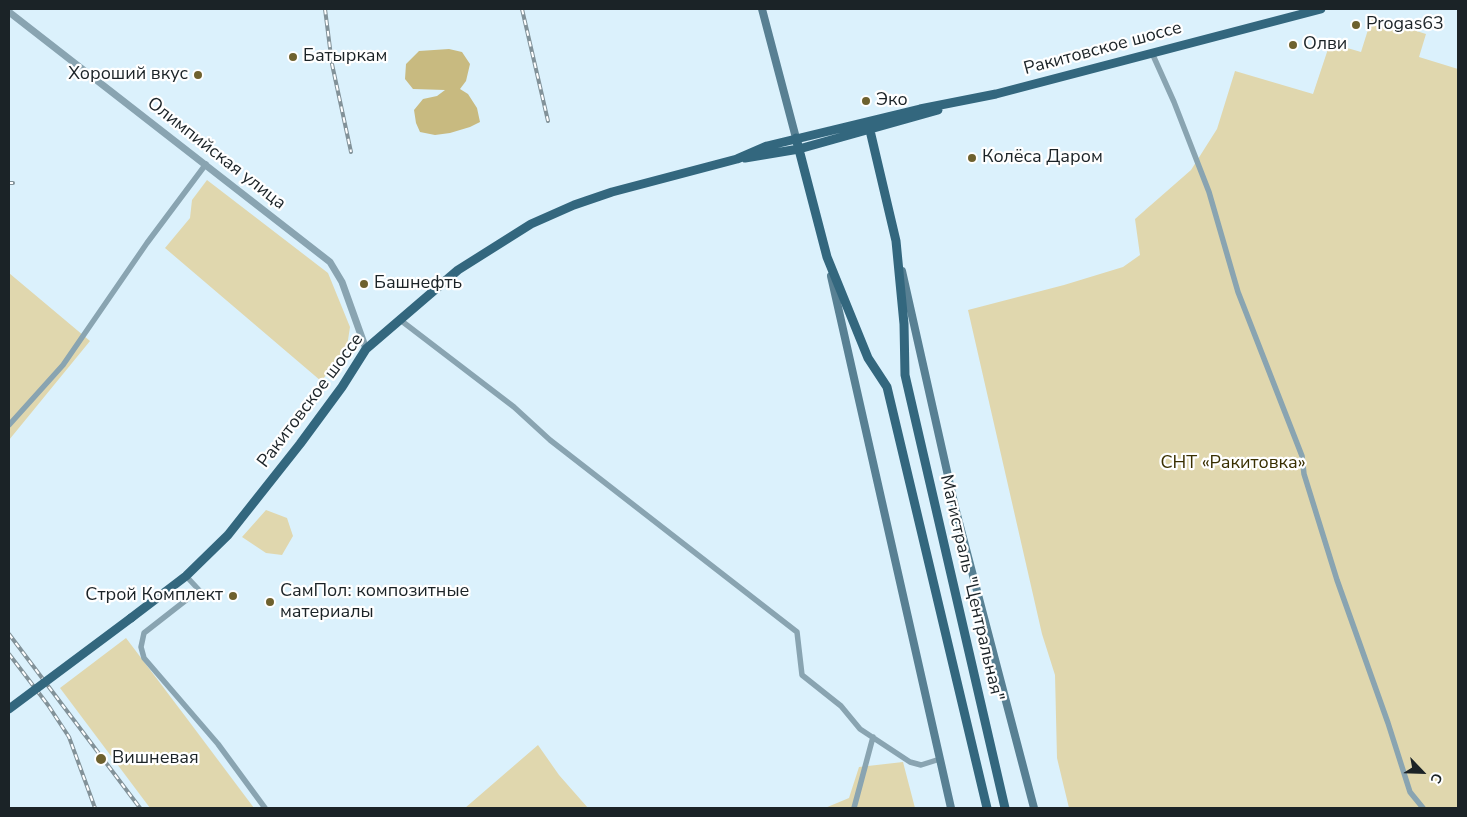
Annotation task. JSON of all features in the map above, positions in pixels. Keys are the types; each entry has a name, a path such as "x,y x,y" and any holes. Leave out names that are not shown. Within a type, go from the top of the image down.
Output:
{"main road":[{"path":"762,9 796,138"},
{"name":"Ракитовское шоссе","path":"737,159 766,146 796,138 925,115 952,104 1321,9"},
{"name":"Ракитовское шоссе","path":"9,709 186,576 228,536 342,387 366,349 458,270 531,224 574,205 612,192 737,159 768,156 799,149 869,126"},
{"name":"Магистраль \"Центральная\"","path":"869,126 896,242 904,324 905,375 1005,808"},
{"name":"Магистраль \"Центральная\"","path":"796,138 827,256 868,358 887,387 987,808"},
{"path":"896,242 955,508 1034,808"},
{"path":"827,256 951,808"}],"street":[{"name":"Олимпийская улица","path":"9,12 330,262 342,282 366,349"},
{"path":"1152,53 1174,102 1209,192 1238,292 1302,456 1304,474 1337,580 1388,723 1410,792 1423,808"},
{"path":"9,426 63,364 147,243 206,164"},
{"path":"399,319 514,407 550,440 797,632 802,675 840,706 860,728 910,762 921,764 940,759"},
{"path":"186,576 199,590 144,633 141,647 144,658 218,744 265,808"},
{"path":"854,808 873,736"}],"green space":[{"name":"СНТ «Ракитовка»","path":"1372,17 1426,34 1419,57 1458,69 1458,808 1069,808 1057,758 1055,675 1042,634 968,310 1064,285 1123,267 1140,255 1135,219 1191,170 1217,129 1235,71 1313,94 1330,43 1361,52"},
{"path":"207,180 328,273 350,327 346,353 321,381 165,248 190,218 192,200"},
{"path":"9,273 90,341 9,440"},
{"path":"266,510 287,518 293,536 282,555 266,553 242,537"},
{"path":"126,638 254,808 150,808 60,688"},
{"path":"538,745 559,775 588,808 465,808"},
{"path":"903,762 915,808 825,808 849,798 859,767"}],"shaded area":[{"path":"449,49 462,52 470,64 466,81 460,89 468,94 477,108 480,122 450,133 435,135 420,132 414,110 423,99 437,96 445,90 413,89 405,79 406,64 419,51"}],"railway":[{"path":"325,9 332,64 351,152"},
{"path":"522,9 548,121"},
{"path":"9,634 140,808"},
{"path":"9,654 48,705 69,737 95,808"}],"place":[{"name":"Progas63","path":"1356,25"},
{"name":"Олви","path":"1293,45"},
{"name":"Батыркам","path":"293,57"},
{"name":"Хороший вкус","path":"198,75"},
{"name":"Эко","path":"866,101"},
{"name":"Колёса Даром","path":"972,158"},
{"name":"Башнефть","path":"364,284"},
{"name":"Строй Комплект","path":"233,596"},
{"name":"СамПол: композитные материалы","path":"270,602"},
{"name":"Вишневая","path":"101,759"}]}
